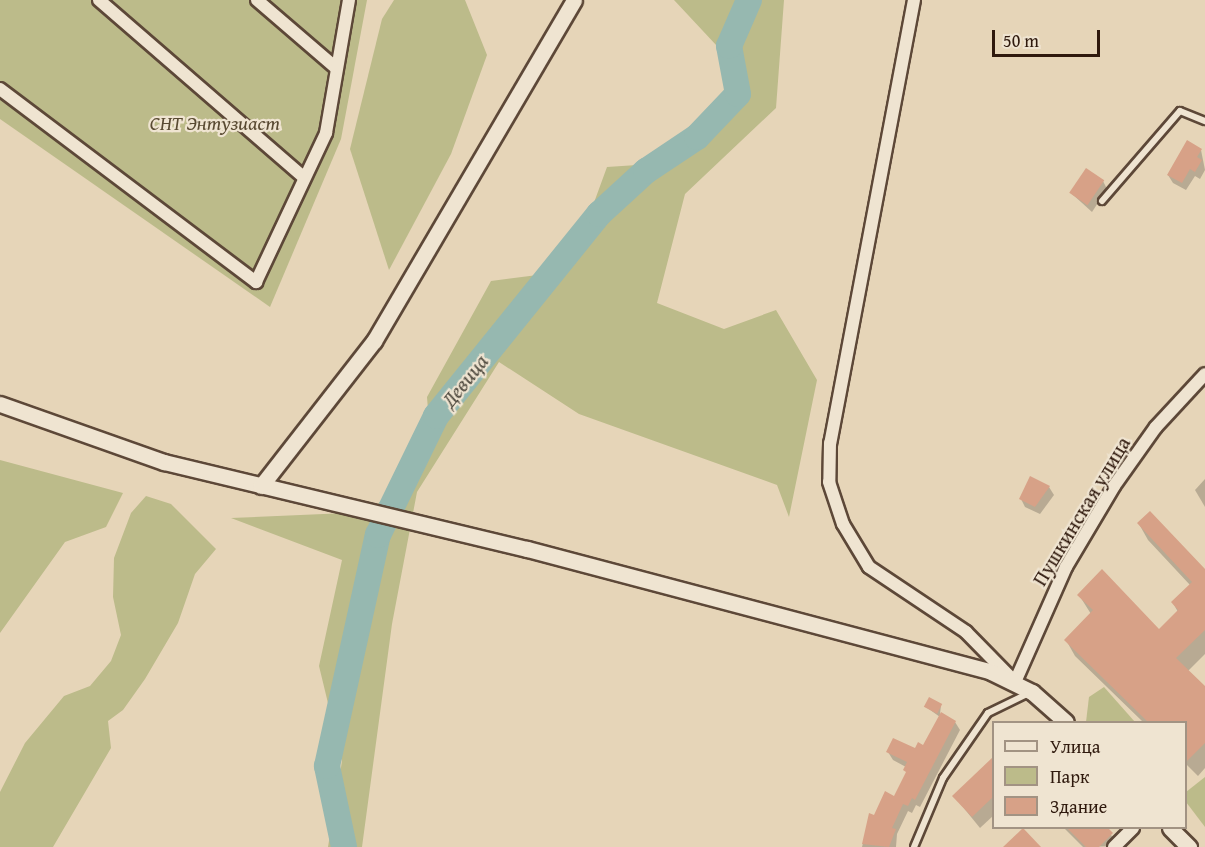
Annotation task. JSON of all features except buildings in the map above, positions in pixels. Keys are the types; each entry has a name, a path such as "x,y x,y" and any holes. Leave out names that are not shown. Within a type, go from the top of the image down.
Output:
{"street":[{"path":"99,0 303,177"},
{"path":"257,0 335,67"},
{"path":"0,89 256,282 303,177 326,133 335,67 349,0"},
{"path":"261,486 374,341 574,0"},
{"path":"914,0 832,432 829,482 843,524 868,567 966,632 1015,682"},
{"name":"Пушкинская улица","path":"1015,682 1066,567 1114,486 1156,427 1205,374"},
{"path":"0,404 164,462 527,549 991,672 1032,692 1064,721"},
{"path":"1114,847 1132,829"},
{"path":"1171,829 1184,845"}],"lane":[{"path":"1102,201 1180,111 1205,121"},
{"path":"914,847 943,778 988,713 1032,692"}],"green space":[{"name":"СНТ Энтузиаст","path":"0,0 367,0 341,139 270,307 0,119"},
{"path":"394,0 465,0 487,55 451,154 389,270 350,149 382,19"},
{"path":"674,0 784,0 776,108 685,194 657,303 724,329 776,310 817,380 789,517 777,485 579,414 499,362 417,492 392,624 362,847 328,847 342,761 319,666 342,560 231,518 370,512 431,450 427,397 491,281 569,271 607,167 682,162 745,76"},
{"path":"0,460 123,493 106,527 65,542 0,633"},
{"path":"146,496 171,504 216,549 195,574 178,623 145,679 123,710 108,721 111,748 53,847 0,847 0,792 25,743 64,696 90,686 111,661 121,635 113,597 114,558 131,513"},
{"path":"1104,687 1134,721 1086,721 1089,697"},
{"path":"1205,777 1205,827 1187,803 1187,791"}],"waterway":[{"name":"Девица","path":"344,847 327,766 378,535 436,416 599,214 646,171 697,137 738,94 729,46 749,0"}]}
